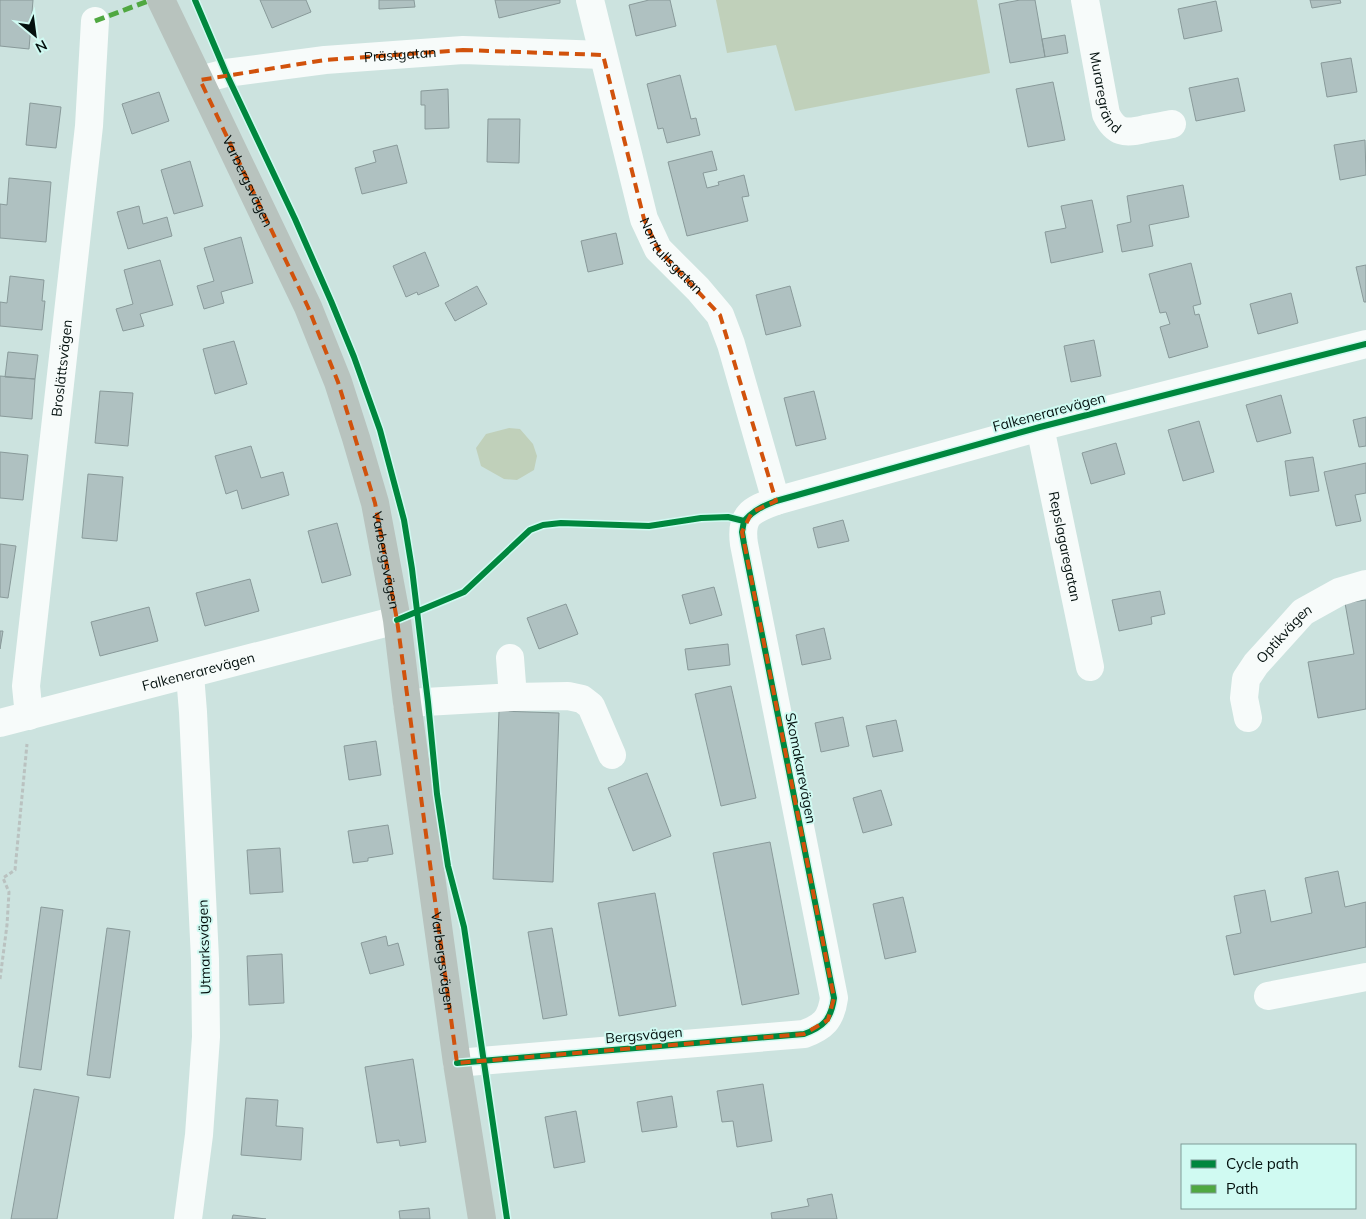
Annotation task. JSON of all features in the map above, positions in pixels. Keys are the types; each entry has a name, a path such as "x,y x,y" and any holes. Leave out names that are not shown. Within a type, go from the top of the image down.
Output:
{"main road":[{"name":"Varbergsvägen","path":"160,0 308,307 338,382 375,503 397,620 458,1063 482,1219"}],"street":[{"name":"Norrtullsgatan","path":"590,0 644,219 658,249 698,289 720,315 731,344 776,502"},
{"name":"Muraregränd","path":"1085,0 1106,114 1110,122 1120,130 1131,132 1172,124"},
{"name":"Broslättsvägen","path":"29,716 26,686 89,126 95,20"},
{"name":"Prästgatan","path":"200,80 226,73 325,60 463,50 603,55"},
{"name":"Falkenerarevägen","path":"744,521 752,512 776,502 1040,427 1366,344"},
{"name":"Repslagaregatan","path":"1040,427 1090,667"},
{"name":"Skomakarevägen","path":"744,521 742,532 744,544 834,998 833,1009 828,1020"},
{"name":"Optikvägen","path":"1248,718 1244,698 1246,680 1256,664 1303,612 1339,592 1366,584"},
{"name":"Falkenerarevägen","path":"0,723 397,620"},
{"path":"510,658 513,697"},
{"name":"Utmarksvägen","path":"188,1219 199,1135 206,1037 205,959 190,675"},
{"path":"407,703 513,697 568,696 582,699 591,706 612,755"},
{"path":"1268,996 1366,977"},
{"name":"Bergsvägen","path":"458,1063 804,1034 817,1029 828,1020"}],"path":[{"path":"0,979 10,892 2,878 15,870 29,716"}],"highlighted area":[{"path":"463,50 603,55 644,219 658,249 720,315 776,501 752,512 742,532 834,998 828,1020 804,1034 457,1063 397,620 375,503 338,382 308,307 200,80 325,60"}],"green space":[{"path":"716,0 977,0 990,73 795,111 776,45 727,53"},
{"path":"509,428 520,429 533,444 537,456 534,470 517,480 504,479 481,466 476,448 486,434"}],"building":[{"path":"0,0 33,0 29,49 0,46"},
{"path":"260,0 306,0 311,12 272,28"},
{"path":"379,0 414,0 415,7 379,9"},
{"path":"495,0 560,0 560,3 499,18"},
{"path":"649,0 670,0 676,26 636,36 629,5"},
{"path":"1020,0 1035,0 1045,57 1010,63 999,4"},
{"path":"1310,0 1340,0 1341,3 1312,8"},
{"path":"1216,1 1222,31 1184,39 1178,9"},
{"path":"1065,35 1068,53 1045,57 1042,39"},
{"path":"1351,58 1357,92 1327,97 1321,63"},
{"path":"680,75 691,119 696,118 700,135 667,143 663,128 658,129 647,84"},
{"path":"1238,78 1245,111 1196,121 1189,88"},
{"path":"1053,82 1065,140 1028,147 1016,89"},
{"path":"448,89 449,128 425,129 425,105 421,105 421,91"},
{"path":"159,92 169,121 132,134 122,104"},
{"path":"30,103 61,107 56,148 26,145"},
{"path":"488,119 520,119 519,163 487,162"},
{"path":"1365,140 1366,175 1340,180 1334,145"},
{"path":"397,145 407,183 362,194 355,168 376,162 373,151"},
{"path":"712,151 717,170 703,173 707,188 719,185 718,182 744,175 749,196 742,197 748,221 687,236 668,162"},
{"path":"190,161 203,206 174,214 161,170"},
{"path":"9,178 51,182 46,242 0,238 0,204 7,205"},
{"path":"1183,185 1189,217 1149,225 1153,246 1122,252 1117,225 1131,222 1127,196"},
{"path":"1092,200 1103,252 1051,263 1045,232 1066,228 1061,206"},
{"path":"139,206 143,224 167,217 172,236 128,249 117,212"},
{"path":"616,233 623,264 588,272 581,241"},
{"path":"241,237 253,283 221,292 224,303 204,309 197,286 214,281 204,248"},
{"path":"425,252 439,286 418,295 417,292 406,297 393,266"},
{"path":"160,260 173,305 140,314 144,326 123,331 116,309 133,304 124,270"},
{"path":"1191,263 1201,304 1193,306 1195,315 1199,314 1208,347 1169,358 1160,327 1170,324 1166,312 1160,313 1149,274"},
{"path":"1366,265 1366,302 1364,302 1356,267"},
{"path":"10,276 44,280 42,301 45,301 42,330 0,326 0,302 7,303"},
{"path":"477,286 487,304 455,321 445,303"},
{"path":"790,286 801,326 766,335 756,295"},
{"path":"1291,293 1298,323 1258,334 1250,304"},
{"path":"1094,340 1101,376 1071,382 1064,346"},
{"path":"234,341 247,384 215,394 203,349"},
{"path":"8,352 38,355 35,379 5,377"},
{"path":"0,376 35,379 32,419 0,416"},
{"path":"100,391 133,393 128,446 95,443"},
{"path":"814,391 826,439 796,446 784,398"},
{"path":"1281,395 1291,433 1257,442 1246,405"},
{"path":"1366,417 1366,446 1359,447 1353,420"},
{"path":"1199,421 1214,472 1183,481 1168,430"},
{"path":"1116,443 1125,474 1091,484 1082,453"},
{"path":"251,446 261,478 283,472 289,495 242,509 237,490 226,494 215,456"},
{"path":"0,452 28,455 23,500 0,498"},
{"path":"1313,457 1319,491 1290,496 1285,461"},
{"path":"1366,463 1366,493 1355,495 1361,521 1336,526 1324,472"},
{"path":"88,474 123,477 117,541 82,538"},
{"path":"843,520 849,541 818,548 813,528"},
{"path":"337,523 351,575 322,583 308,531"},
{"path":"0,544 16,546 8,598 0,597"},
{"path":"250,579 259,611 205,626 196,593"},
{"path":"714,587 722,615 690,624 682,595"},
{"path":"1160,591 1165,614 1151,617 1152,624 1119,631 1112,600"},
{"path":"1366,600 1366,709 1318,718 1308,662 1354,654 1345,603"},
{"path":"566,604 578,634 539,649 527,618"},
{"path":"149,607 158,641 100,656 91,622"},
{"path":"824,628 831,659 802,665 796,635"},
{"path":"0,631 3,631 0,649"},
{"path":"728,644 730,665 688,670 685,649"},
{"path":"731,686 756,798 721,806 695,694"},
{"path":"499,711 559,713 553,882 493,879"},
{"path":"843,717 849,746 821,752 815,723"},
{"path":"896,720 903,751 873,757 866,726"},
{"path":"376,741 381,775 349,780 344,746"},
{"path":"647,773 671,836 633,851 608,788"},
{"path":"881,790 892,825 863,833 853,798"},
{"path":"388,825 393,854 368,858 368,861 353,863 348,831"},
{"path":"770,842 799,994 742,1005 713,853"},
{"path":"280,848 283,892 250,894 247,850"},
{"path":"1338,871 1345,907 1366,902 1366,947 1234,975 1226,936 1241,933 1234,896 1265,890 1271,922 1312,913 1305,878"},
{"path":"655,893 676,1006 619,1016 598,903"},
{"path":"903,897 916,952 885,959 873,904"},
{"path":"41,907 63,910 41,1070 19,1067"},
{"path":"107,928 130,931 110,1078 87,1075"},
{"path":"552,928 567,1015 543,1019 528,932"},
{"path":"386,936 388,946 398,943 404,965 370,974 361,943"},
{"path":"282,954 284,1003 249,1005 247,956"},
{"path":"413,1059 426,1142 400,1146 399,1140 377,1143 365,1067"},
{"path":"763,1084 772,1141 737,1147 733,1121 722,1122 717,1091"},
{"path":"34,1089 79,1097 57,1219 11,1219"},
{"path":"672,1096 677,1127 642,1132 637,1102"},
{"path":"246,1098 278,1100 276,1126 303,1128 301,1160 241,1155"},
{"path":"576,1111 585,1162 554,1168 545,1117"},
{"path":"832,1194 837,1219 772,1219 771,1213 809,1206 807,1199"},
{"path":"429,1208 430,1219 400,1219 399,1211"},
{"path":"233,1215 266,1219 232,1219"}],"marked path":[{"path":"95,21 151,0"}],"cycle path":[{"path":"195,0 226,73 295,219 354,357 380,430 404,520 412,569 437,794 448,866 464,927 507,1219"},
{"path":"744,521 751,514 776,501 1040,427 1366,344"},
{"path":"397,620 464,592 530,530 543,525 561,523 649,526 701,518 728,517 744,521"},
{"path":"457,1063 804,1034 816,1029 825,1022 831,1012 834,998 744,544 742,532 744,521"}]}
